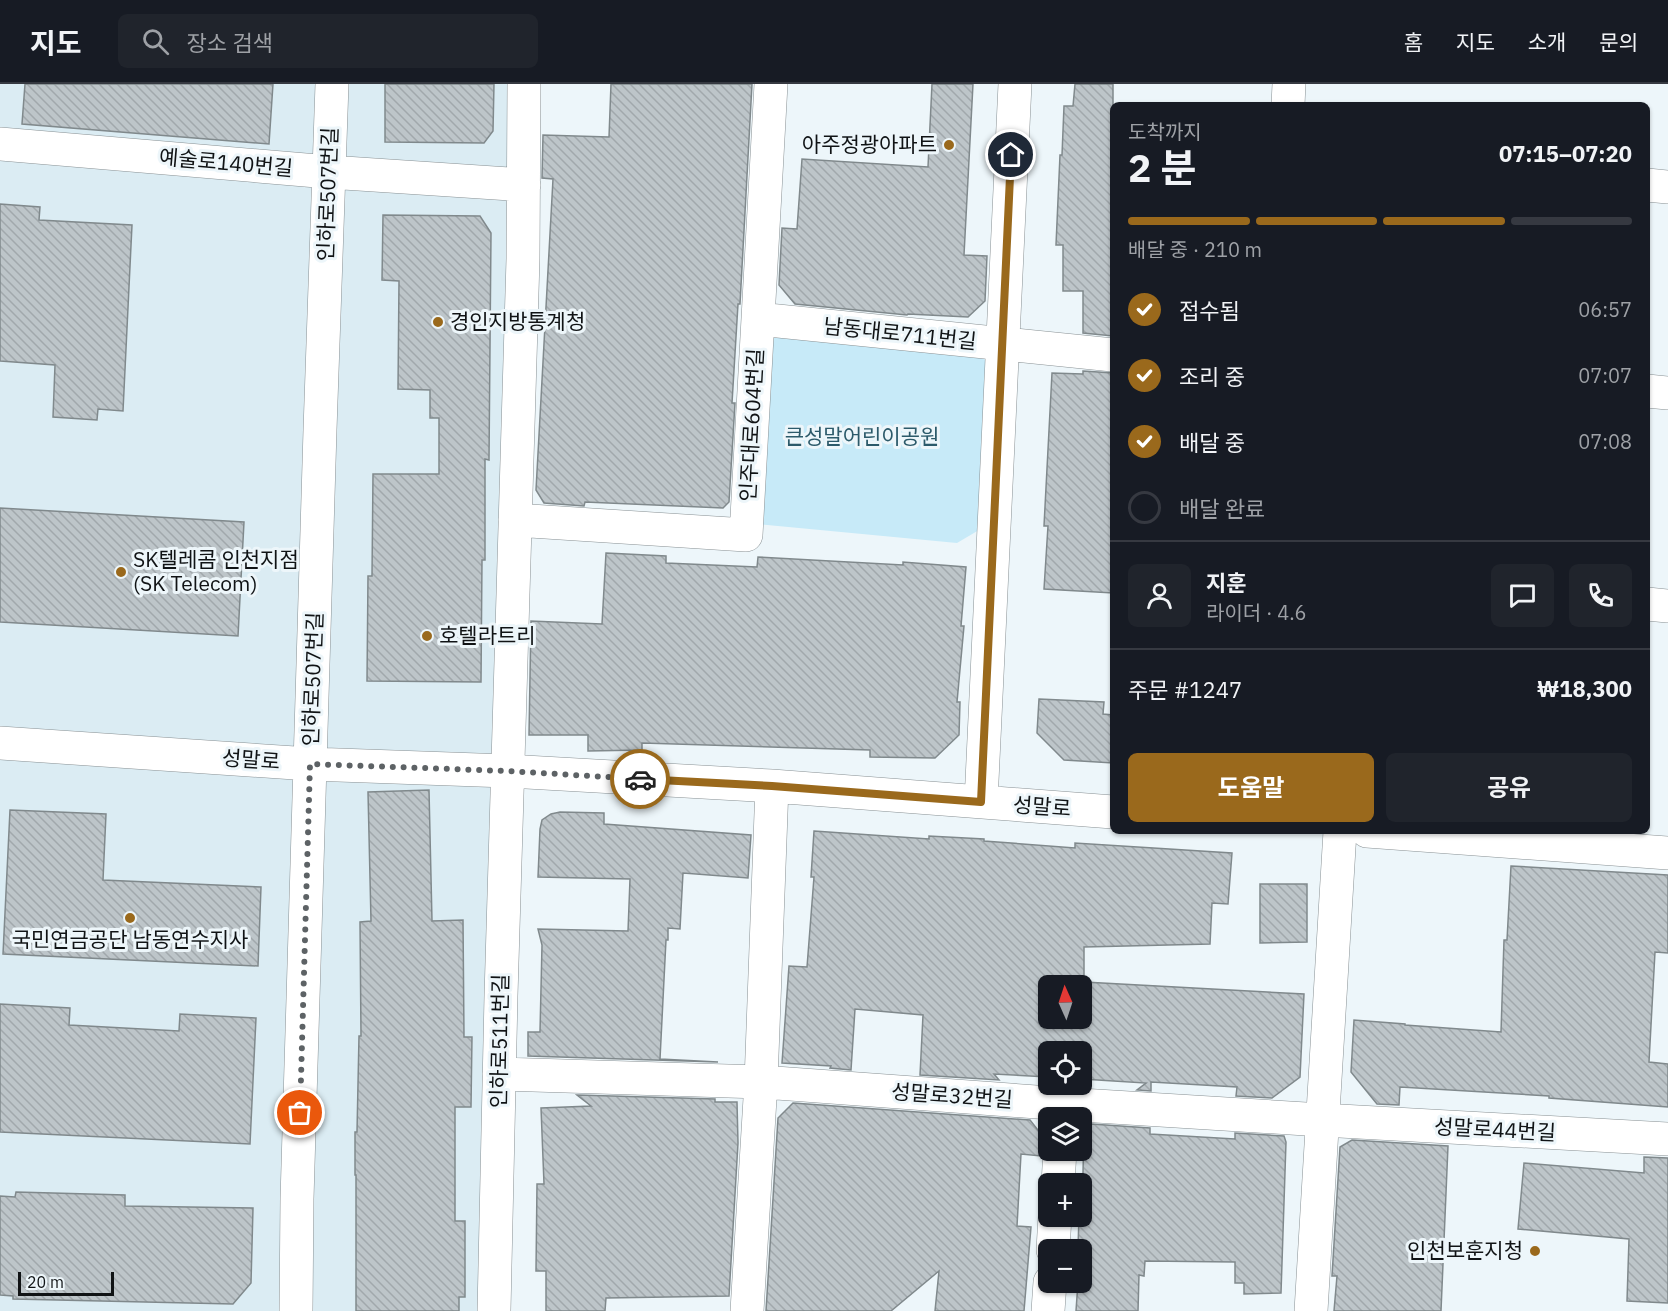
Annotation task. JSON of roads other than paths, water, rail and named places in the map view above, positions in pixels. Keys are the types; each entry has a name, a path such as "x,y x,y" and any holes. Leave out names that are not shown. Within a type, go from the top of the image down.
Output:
{"street":[{"name":"인하로507번길","path":"296,1311 297,1191 332,84"},
{"path":"507,771 523,259 524,84"},
{"name":"인주대로604번길","path":"515,520 746,535 771,84"},
{"path":"981,802 1015,84"},
{"path":"1288,102 1289,84"},
{"name":"예술로140번길","path":"0,144 329,172 524,184"},
{"path":"1650,185 1668,187"},
{"name":"남동대로711번길","path":"758,319 1110,355"},
{"path":"1650,391 1668,393"},
{"path":"1650,604 1668,606"},
{"name":"성말로","path":"0,743 310,764 507,771 772,786 1110,812"},
{"name":"인하로511번길","path":"495,1311 507,771"},
{"path":"747,1311 761,1082 772,786"},
{"path":"1311,1311 1340,834"},
{"path":"1405,834 1668,854"},
{"name":"성말로32번길","path":"499,1074 761,1082 1038,1109"},
{"name":"성말로32번길","path":"1092,1112 1322,1120"},
{"name":"성말로44번길","path":"1322,1120 1668,1139"},
{"path":"1048,1311 1049,1293"}],"place":[{"name":"아주정광아파트","path":"949,145"},
{"name":"경인지방통계청","path":"438,322"},
{"name":"SK텔레콤 인천지점 (SK Telecom)","path":"121,572"},
{"name":"호텔라트리","path":"427,636"},
{"name":"국민연금공단 남동연수지사","path":"130,918"},
{"name":"인천보훈지청","path":"1535,1251"}],"park label":[{"name":"큰성말어린이공원","path":"862,437"}]}
